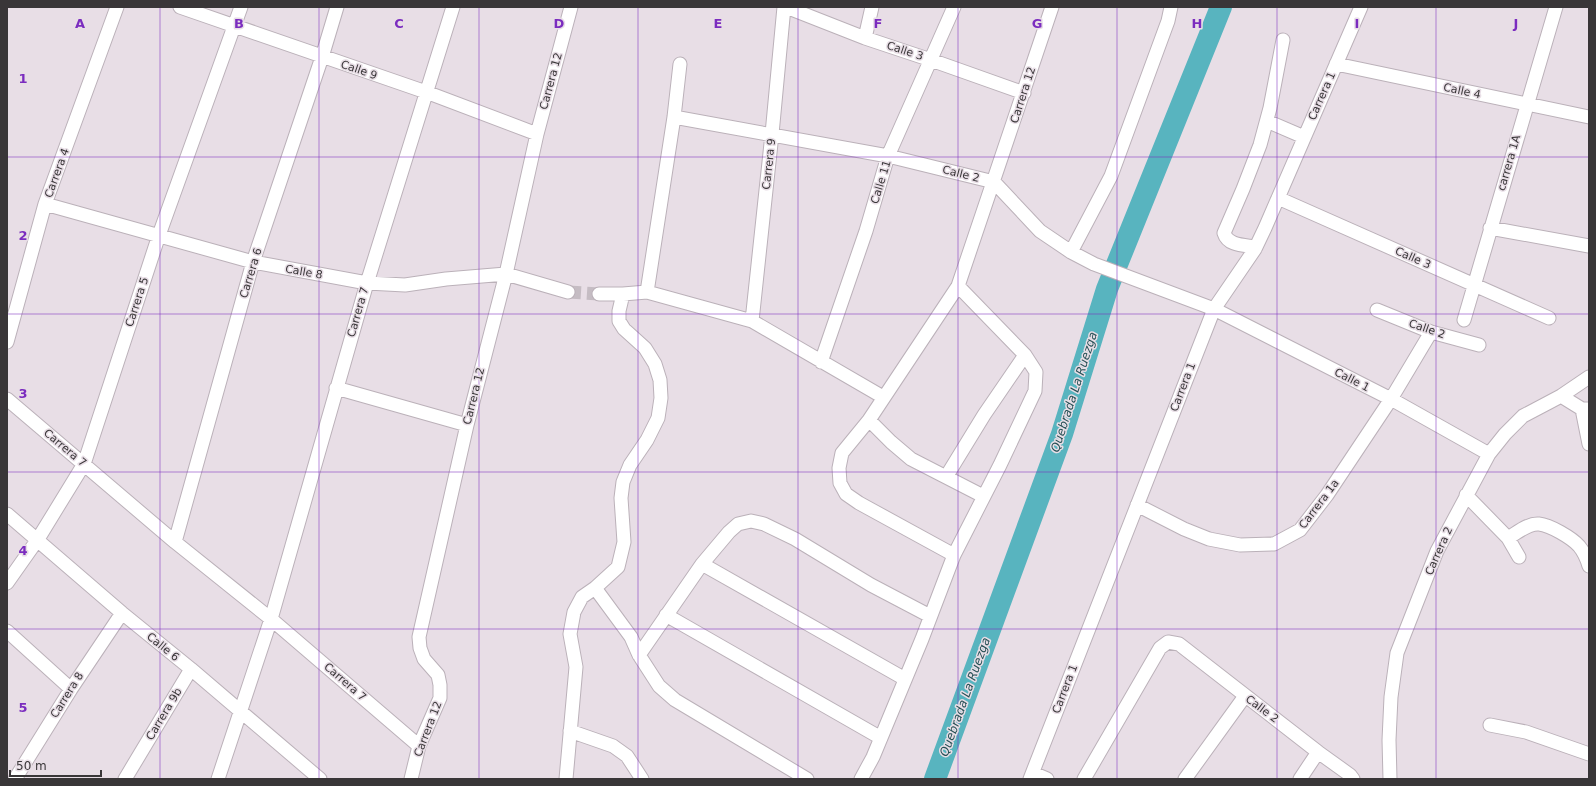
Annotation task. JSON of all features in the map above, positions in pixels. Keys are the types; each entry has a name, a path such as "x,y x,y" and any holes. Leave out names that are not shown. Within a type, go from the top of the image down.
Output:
{"street":[{"name":"Carrera 4","path":"7,342 45,204 117,7"},
{"name":"Calle 9","path":"180,7 234,27 426,92 537,134"},
{"name":"Carrera 5","path":"7,583 38,539 84,464 160,235 241,7"},
{"name":"Carrera 6","path":"175,542 253,262 322,57 337,7"},
{"name":"Carrera 7","path":"218,779 271,619 367,283 452,7"},
{"name":"Carrera 12","path":"411,779 419,746 440,698 438,675 424,659 420,648 419,637 467,425 506,274 537,134 571,7"},
{"name":"Calle 3","path":"785,7 865,38 1024,92"},
{"name":"Carrera 9","path":"752,321 785,7"},
{"path":"865,38 872,7"},
{"name":"Calle 11","path":"821,362 866,231 888,156 954,7"},
{"name":"Carrera 12","path":"954,555 859,503 846,494 840,483 839,468 842,453 869,420 883,396 958,286 1052,7"},
{"path":"1071,252 1111,176 1168,21 1171,7"},
{"name":"Carrera 1","path":"1031,776 1214,309 1256,248 1361,7"},
{"name":"carrera 1A","path":"1464,320 1556,7"},
{"path":"1256,248 1233,244 1225,237 1224,232 1252,168 1267,121 1283,40"},
{"path":"647,292 674,117 680,64"},
{"name":"Calle 4","path":"1336,64 1589,117"},
{"name":"Calle 2","path":"674,117 888,156 994,182 1040,231 1071,252 1094,264 1214,309"},
{"path":"1267,121 1304,137"},
{"name":"Calle 3","path":"1278,198 1549,318"},
{"name":"Calle 8","path":"45,204 253,262 367,283 405,285 446,279 506,274 568,292"},
{"path":"1490,228 1589,246"},
{"path":"860,779 873,757 881,738 922,639 954,555 1000,465 1035,391 1036,372 1025,355 958,286"},
{"path":"599,294 647,292 752,321 821,362 883,396"},
{"path":"566,779 576,667 570,634 574,612 582,597 595,588 618,567 624,542 621,498 623,482 630,465 647,440 658,418 661,398 660,380 655,364 645,348 624,329 619,321 619,311 623,294"},
{"name":"Calle 1","path":"1214,309 1391,399 1489,454"},
{"name":"Calle 2","path":"1377,310 1431,332 1478,345"},
{"name":"Carrera 1a","path":"1137,505 1184,529 1209,539 1240,545 1274,544 1300,530 1327,495 1391,399 1431,332"},
{"path":"946,476 984,415 1025,355"},
{"name":"Carrera 2","path":"1390,779 1389,740 1391,698 1397,654 1437,551 1489,454 1505,434 1523,416 1561,396 1589,377"},
{"path":"336,388 467,425"},
{"path":"1561,396 1586,409 1589,444"},
{"name":"Carrera 7","path":"7,399 175,542 271,619 419,746"},
{"path":"869,420 911,459 983,496"},
{"path":"1466,495 1508,538 1519,557"},
{"name":"Calle 6","path":"7,514 38,539 122,613 191,669 320,779"},
{"path":"639,655 702,564 729,532 738,524 751,521 764,524 795,539 871,585 930,616"},
{"path":"1508,538 1528,526 1539,524 1549,527 1569,538 1579,546 1585,555 1589,566"},
{"path":"702,564 905,679"},
{"path":"595,588 631,637 639,655 659,686 675,700 807,779"},
{"name":"Carrera 8","path":"15,779 71,689 122,613"},
{"path":"666,615 881,738"},
{"path":"7,631 71,689"},
{"name":"Calle 2","path":"1084,779 1160,648 1168,642 1179,644 1318,752 1350,775 1353,779"},
{"name":"Carrera 9b","path":"125,779 191,669"},
{"path":"1185,779 1245,696"},
{"path":"1490,726 1526,732 1589,754"},
{"path":"570,730 613,746 627,756 642,779"},
{"path":"1300,779 1318,752"},
{"path":"1031,776 1047,779"}],"waterway":[{"name":"Quebrada La Ruezga","path":"935,779 1062,434 1107,289 1221,7"}],"tunnel":[{"path":"568,292 599,294"}]}
